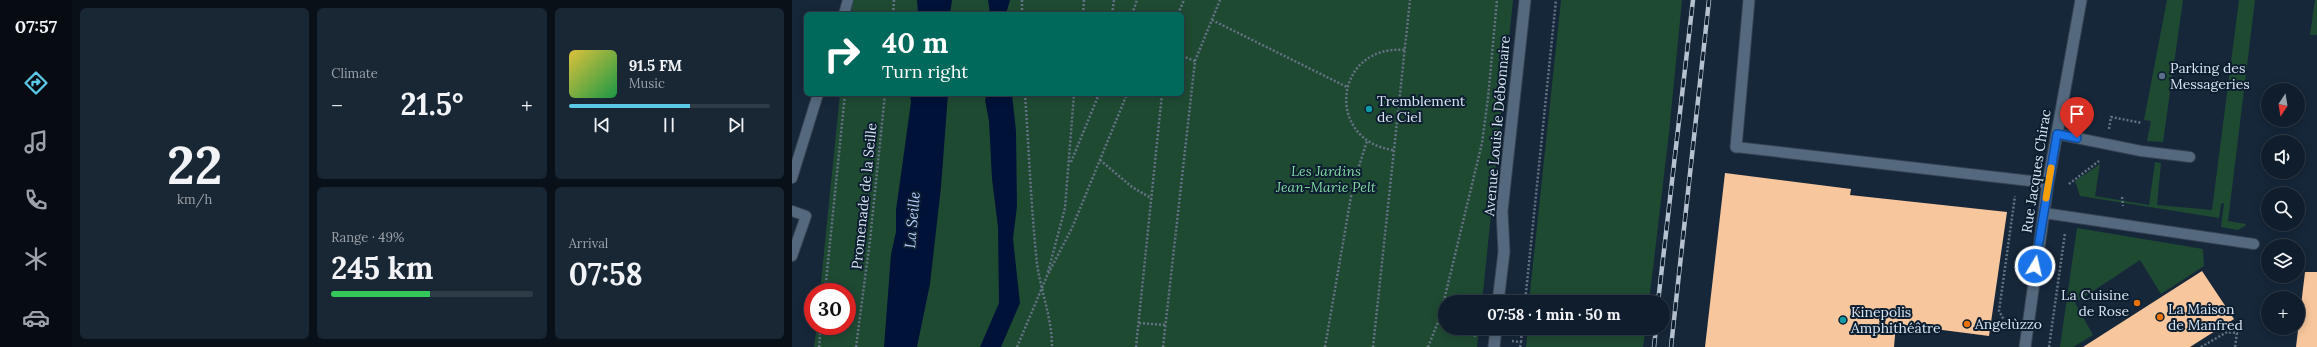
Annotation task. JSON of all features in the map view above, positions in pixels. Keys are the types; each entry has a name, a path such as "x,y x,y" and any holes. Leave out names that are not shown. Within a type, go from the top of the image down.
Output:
{"street":[{"name":"Avenue Louis le Débonnaire","path":"1499,295 1504,252 1502,211 1525,0"},
{"path":"1736,147 1749,0"},
{"name":"Rue Jacques Chirac","path":"2025,347 2048,183 2081,0"},
{"path":"1494,347 1495,335"}],"lane":[{"path":"845,12 848,0"},
{"path":"792,178 817,96"},
{"path":"2057,134 2141,151 2190,157"},
{"path":"1736,147 2048,183"},
{"path":"792,211 806,216 792,256"},
{"path":"2044,213 2254,244"}],"path":[{"path":"893,12 894,0"},
{"path":"1022,0 1022,12"},
{"path":"1083,12 1084,0"},
{"path":"1112,12 1114,0"},
{"path":"1133,12 1138,0"},
{"path":"1179,12 1184,0"},
{"path":"1163,347 1195,61 1220,0"},
{"path":"1373,347 1410,0"},
{"path":"1445,295 1482,143 1488,98 1497,0"},
{"path":"1527,295 1556,0"},
{"path":"1212,20 1346,87"},
{"path":"1393,150 1382,148 1368,141 1356,129 1350,119 1346,103 1346,87 1354,71 1369,58 1386,51 1405,50"},
{"path":"1184,57 1195,61"},
{"path":"826,283 845,96"},
{"name":"Promenade de la Seille","path":"856,347 870,240 885,96"},
{"path":"1025,96 1032,219 1042,287 1052,325 1052,347"},
{"path":"1047,276 1065,208 1070,165 1074,96"},
{"path":"1070,165 1098,96"},
{"path":"1017,347 1047,276 1062,250 1126,96"},
{"path":"1136,347 1162,96"},
{"path":"1325,347 1353,185 1368,141"},
{"path":"1100,160 1132,187 1151,198"},
{"path":"2012,336 1999,311 2016,179"},
{"path":"2122,197 2123,206"},
{"path":"2049,347 2066,226"},
{"path":"1428,347 1438,321"},
{"path":"1139,322 1165,325"},
{"path":"2201,347 2227,332 2237,333 2235,347"},
{"path":"819,347 820,335"},
{"path":"1521,342 1522,335"}],"green space":[{"name":"Les Jardins Jean-Marie Pelt","path":"852,0 1513,0 1483,295 1438,295 1438,335 1478,335 1477,347 814,347 816,335 856,335 856,283 821,283 840,96 1184,96 1184,12 850,12"},
{"path":"1561,0 1682,0 1669,133 1650,295 1530,295"},
{"path":"2167,0 2183,0 2163,142 2147,141 2151,121 2144,120"},
{"path":"2239,0 2255,0 2228,221 2246,224 2245,226 2238,230 2221,227 2224,203 2221,204 2219,218 2080,196 2075,181 2100,164 2095,196 2149,205 2155,162 2161,163 2157,205 2212,210"},
{"path":"2315,0 2317,0 2317,35 2310,35"},
{"path":"2077,228 2203,249 2204,266 2161,294 2140,260 2075,303 2093,335 2073,347 2060,347"},
{"path":"1527,335 1645,335 1643,347 1526,347"}],"water":[{"path":"917,0 952,0 950,12 918,12"},
{"path":"988,0 1010,0 1007,12 990,12"},
{"name":"La Seille","path":"910,96 948,96 941,187 930,284 917,347 884,347 891,254 896,232 896,210 911,102"},
{"path":"986,96 1012,96 1016,131 1017,206 1013,239 1020,303 1001,347 980,347 999,303 998,227 992,179 989,121 985,100"}],"building":[{"path":"1725,173 1851,189 1850,195 2007,212 1989,336 1896,324 1894,347 1705,347"},
{"path":"2202,271 2234,319 2190,347 2083,347"},
{"path":"2305,272 2317,272 2317,347 2296,347 2297,335 2305,335 2305,291 2303,291 2304,283 2305,283"}],"railway":[{"path":"1659,295 1693,0"},
{"path":"1671,347 1709,0"},
{"path":"1654,347 1655,335"}],"slow traffic":[{"path":"2046,198 2051,168"}],"place":[{"name":"Parking des Messageries","path":"2162,76"},
{"name":"Tremblement de Ciel","path":"1369,109"},
{"name":"La Cuisine de Rose","path":"2137,303"},
{"name":"La Maison de Manfred","path":"2160,317"},
{"name":"Kinepolis Amphithéâtre","path":"1843,320"},
{"name":"Angelùzzo","path":"1967,324"}],"route":[{"path":"2035,266 2057,134 2077,138"}]}
